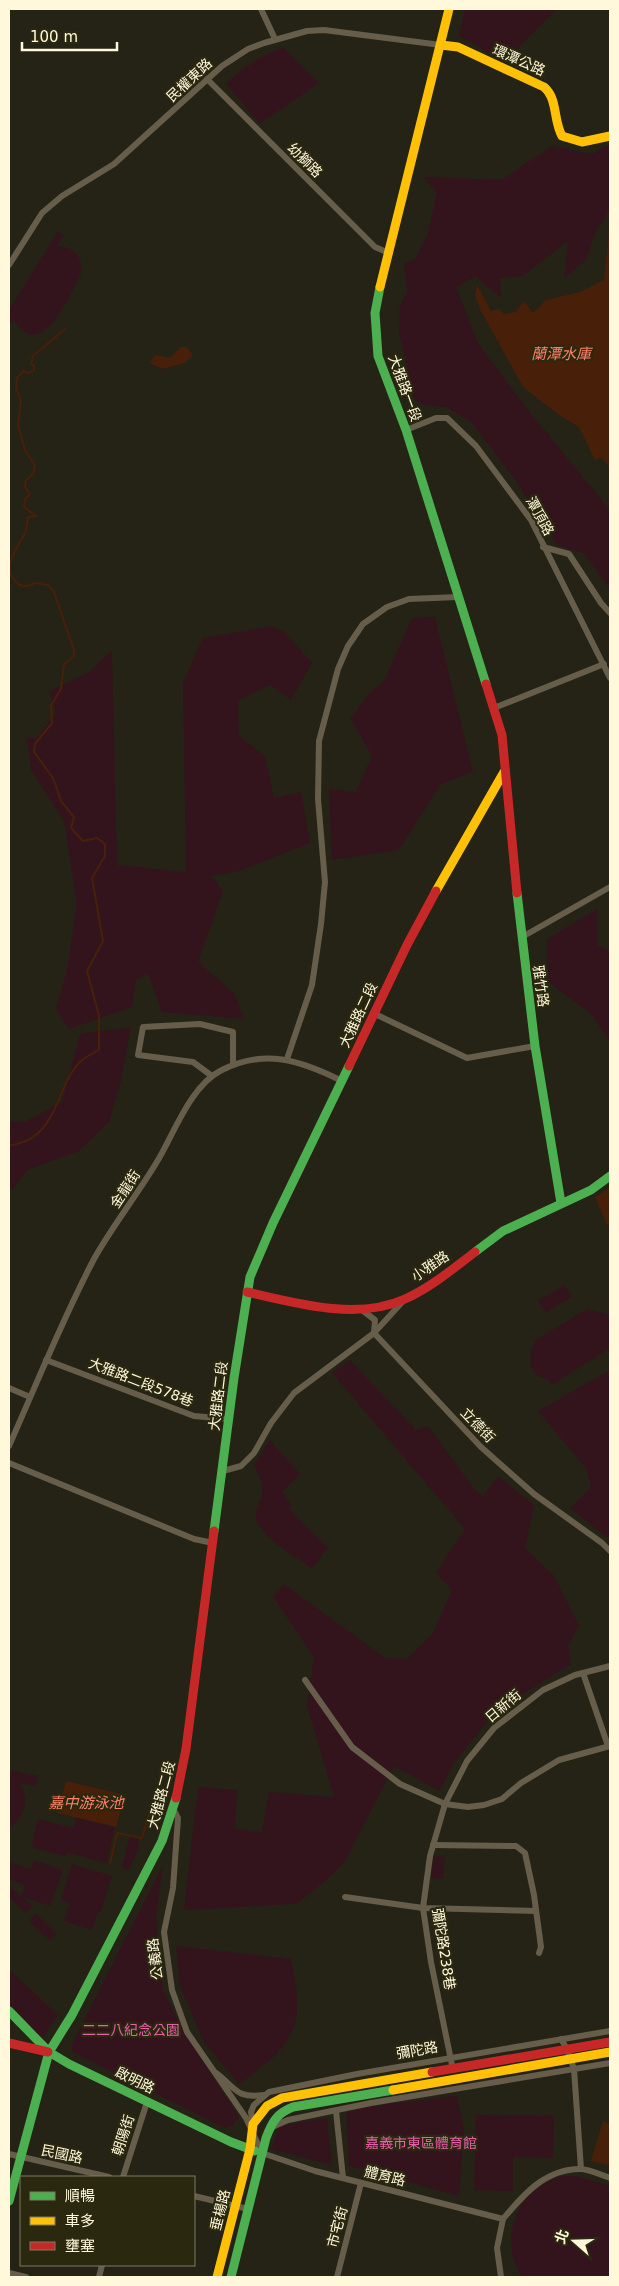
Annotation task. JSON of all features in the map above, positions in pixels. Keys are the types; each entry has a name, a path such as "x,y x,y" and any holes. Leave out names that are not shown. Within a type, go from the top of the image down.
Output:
{"street":[{"path":"261,9 275,39"},
{"name":"大雅路一段","path":"449,9 375,312 378,356 406,430 494,708 502,735 504,772"},
{"name":"民權東路","path":"9,265 42,213 62,196 114,164 142,141 207,80 248,49 275,39 307,31 324,30 441,45"},
{"name":"環潭公路","path":"441,45 458,47 544,87 551,93 558,129 562,136 582,142 610,136"},
{"name":"幼獅路","path":"207,80 374,247 389,253"},
{"name":"潭頂路","path":"406,430 436,418 447,418 476,446 513,493 531,520 610,678"},
{"path":"543,547 570,554 610,614"},
{"path":"286,1059 312,984 321,924 325,882 318,799 319,741 338,669 348,646 363,624 387,607 409,599 458,597"},
{"path":"494,708 604,664"},
{"name":"雅竹路","path":"504,772 535,1046 560,1203"},
{"name":"大雅路二段","path":"9,2200 49,2052 72,2015 104,1954 162,1841 174,1810 186,1749 229,1420 247,1292 252,1270 373,1013 431,899 504,772"},
{"path":"522,937 610,887"},
{"path":"373,1013 467,1058 535,1046"},
{"path":"212,1076 193,1062 138,1055 143,1027 200,1024 233,1032 233,1065"},
{"name":"金龍街","path":"9,1446 70,1305 94,1260 157,1161 194,1095 212,1076 233,1065 264,1057 286,1059 342,1081"},
{"name":"小雅路","path":"247,1292 307,1305 362,1310 405,1299 444,1275 503,1231 591,1190 610,1176"},
{"path":"223,1472 241,1466 254,1453 272,1423 294,1393 323,1369 374,1333 405,1299"},
{"path":"362,1310 375,1320 374,1333"},
{"name":"立德街","path":"374,1333 481,1447 534,1494 602,1543 610,1551"},
{"name":"大雅路二段578巷","path":"46,1360 186,1413 229,1420"},
{"path":"9,1388 30,1397"},
{"path":"9,1463 194,1539 213,1542"},
{"name":"日新街","path":"444,1804 467,1761 494,1728 543,1690 584,1673 610,1666"},
{"path":"305,1680 352,1747 400,1784 444,1804 468,1807 484,1805 502,1799 521,1783 559,1760 609,1746 584,1673"},
{"name":"彌陀路238巷","path":"444,1804 430,1856 423,1908 430,1962 453,2070"},
{"name":"公義路","path":"174,1810 178,1818 173,1888 164,1932 172,1990 188,2032 210,2068 253,2128 262,2153"},
{"path":"433,1845 516,1846 525,1853 534,1895 541,1947 538,1953"},
{"path":"345,1897 423,1908 536,1911"},
{"name":"啟明路","path":"9,2011 49,2052 147,2102 262,2153"},
{"name":"彌陀路","path":"266,2095 269,2092 319,2082 610,2031"},
{"path":"561,2039 571,2059 581,2169"},
{"name":"彌陀路","path":"253,2128 267,2106 282,2098 358,2083 453,2070 610,2042"},
{"path":"9,2043 49,2052"},
{"path":"262,2153 272,2119 281,2111 293,2106 610,2052"},
{"path":"270,2128 288,2120 522,2076 573,2073 610,2064"},
{"name":"公義路","path":"210,2068 226,2080 238,2094 252,2098 266,2095"},
{"path":"250,2149 253,2128 251,2112 254,2105 266,2095"},
{"name":"朝陽街","path":"123,2176 147,2102"},
{"path":"336,2111 343,2178"},
{"name":"垂楊路","path":"217,2277 250,2149"},
{"name":"垂楊路","path":"231,2277 262,2153"},
{"name":"體育路","path":"262,2153 361,2183 503,2219"},
{"name":"民國路","path":"9,2154 105,2176"},
{"path":"501,2277 497,2248 503,2219 538,2182 550,2176 581,2169 610,2178"},
{"name":"市宅街","path":"337,2277 361,2183"},
{"path":"195,2196 248,2209"},
{"path":"9,2273 26,2277"}],"green space":[{"path":"465,9 557,9 509,57 501,60 459,36"},
{"path":"284,48 319,83 260,124 225,83 261,57"},
{"path":"610,144 610,210 595,233 586,260 564,278 568,241 523,276 500,278 501,297 476,276 456,287 478,343 523,404 610,510 610,589 583,553 557,545 514,478 471,422 447,407 424,405 414,399 399,332 400,306 407,292 404,263 415,259 427,236 437,192 423,177 501,180 552,146 591,154"},
{"path":"58,231 64,235 57,246 74,251 80,259 80,276 53,323 44,331 34,335 24,332 14,320 9,325 9,310"},
{"path":"435,617 473,772 441,784 399,850 332,860 329,789 356,792 372,756 350,718 371,692 384,681 412,618"},
{"path":"271,626 284,632 312,663 291,700 270,685 238,701 239,736 265,756 274,798 301,792 310,843 236,872 211,876 223,891 198,962 234,993 244,1019 162,1012 148,973 136,981 132,1007 69,1029 56,1009 67,970 77,903 64,821 31,770 27,738 37,738 56,713 49,691 88,673 112,650 117,865 186,872 183,683 203,638"},
{"path":"597,909 597,946 610,951 610,1042 591,1014 547,981 547,939"},
{"path":"131,1027 121,1081 109,1122 79,1151 27,1170 13,1189 9,1190 9,1121 25,1122 62,1102 80,1034"},
{"path":"564,1285 572,1296 546,1313 538,1301"},
{"path":"587,1309 607,1314 610,1319 610,1348 552,1385 549,1380 538,1376 530,1366 531,1351 536,1340"},
{"path":"350,1360 416,1430 428,1426 475,1490 483,1496 498,1476 534,1505 525,1548 554,1576 579,1626 568,1645 571,1664 497,1710 453,1764 440,1791 394,1766 344,1863 328,1879 296,1904 184,1910 198,1787 237,1790 235,1829 262,1832 269,1792 334,1797 307,1706 314,1657 273,1597 284,1584 385,1658 407,1659 433,1633 452,1590 436,1573 465,1529 332,1373"},
{"path":"610,1370 610,1540 570,1508 591,1487 587,1470 538,1411"},
{"path":"270,1440 300,1474 282,1492 292,1505 289,1509 328,1548 312,1568 277,1544 261,1528 257,1520 256,1513 262,1488 254,1465"},
{"path":"9,1770 38,1776 36,1786 20,1783 25,1795 24,1807 19,1819 9,1828"},
{"path":"76,1817 115,1826 107,1863 67,1853 65,1856 34,1848 32,1844 38,1819 73,1828"},
{"path":"130,1836 138,1838 139,1848 129,1870 122,1867"},
{"path":"434,1856 445,1857 443,1879 431,1878"},
{"path":"34,1860 63,1870 50,1906 23,1897 32,1906 26,1913 9,1897 11,1887 21,1896 25,1885 9,1879 9,1862 31,1869"},
{"path":"72,1864 112,1876 101,1912 98,1912 92,1930 64,1921 70,1903 61,1900"},
{"name":"二二八紀念公園","path":"163,1865 156,1917 163,1989 183,2031 239,2117 232,2126 224,2128 72,2052 72,2044"},
{"path":"36,1913 57,1934 50,1941 29,1921"},
{"path":"176,1946 291,1959 297,2002 296,2018 292,2032 273,2057 239,2084 204,2042 180,1986"},
{"path":"9,1969 58,2015 42,2039 9,2008"},
{"name":"嘉義市東區體育館","path":"457,2096 464,2130 459,2196 349,2166 346,2109"},
{"path":"476,2115 554,2116 553,2158 513,2157 513,2191 474,2190"},
{"path":"327,2118 332,2165 271,2149 279,2126"},
{"path":"560,2176 576,2176 610,2186 610,2277 520,2277 514,2259 512,2242 512,2229 515,2217 527,2197 547,2182"}],"water":[{"name":"蘭潭水庫","path":"609,233 610,468 602,458 595,460 579,427 559,415 523,387 481,311 475,296 477,285 491,311 499,309 504,314 516,312 524,301 533,313 546,300 580,292 604,280"},
{"path":"181,347 187,347 193,355 185,363 162,369 150,363 155,355 170,358"},
{"path":"610,1188 610,1224 607,1225 595,1197"},
{"name":"嘉中游泳池","path":"66,1781 125,1795 116,1827 57,1813"},
{"path":"603,2121 610,2124 610,2166 591,2161"}],"waterway":[{"path":"9,1146 26,1141 38,1133 46,1124 74,1069 82,1060 99,1050 99,1016 87,971 103,941 92,878 105,856 105,844 97,838 83,841 71,828 74,817 61,801 53,778 34,752 35,744 52,723 51,706 61,689 64,664 74,657 74,650 54,592 48,585 36,583 26,586 19,585 12,577 10,571 14,551 25,533 28,517 36,516 24,507 25,499 30,494 25,487 26,480 33,474 35,466 25,450 18,425 21,401 16,388 17,378 23,371 29,373 34,370 34,366 31,364 33,356 65,329"},
{"path":"110,1864 117,1833 142,1838 151,1807 154,1807 155,1803 152,1803"}],"traffic: fast":[{"path":"380,287 375,313 378,356 406,430 486,684"},
{"path":"517,893 535,1046 561,1203"},
{"path":"214,1531 234,1378 250,1277 273,1223 349,1066"},
{"path":"475,1252 503,1231 591,1190 610,1176"},
{"path":"9,2201 49,2052 72,2015 162,1841 176,1798"},
{"path":"9,2011 49,2052 69,2064 231,2142 255,2151"},
{"path":"231,2277 266,2138 270,2127 276,2119 283,2112 293,2107 393,2090"}],"traffic: slow":[{"path":"380,287 449,9"},
{"path":"441,45 458,47 544,87 551,97 562,136 582,142 610,136"},
{"path":"436,891 504,772"},
{"path":"393,2090 610,2052"},
{"path":"217,2277 250,2149 253,2124 267,2106 282,2098 432,2072"}],"traffic: jam":[{"path":"486,684 502,735 517,893"},
{"path":"349,1066 407,945 436,891"},
{"path":"247,1292 326,1308 367,1309 405,1299 424,1289 475,1252"},
{"path":"176,1798 186,1749 214,1531"},
{"path":"432,2072 610,2042"},
{"path":"9,2043 48,2052"}]}
